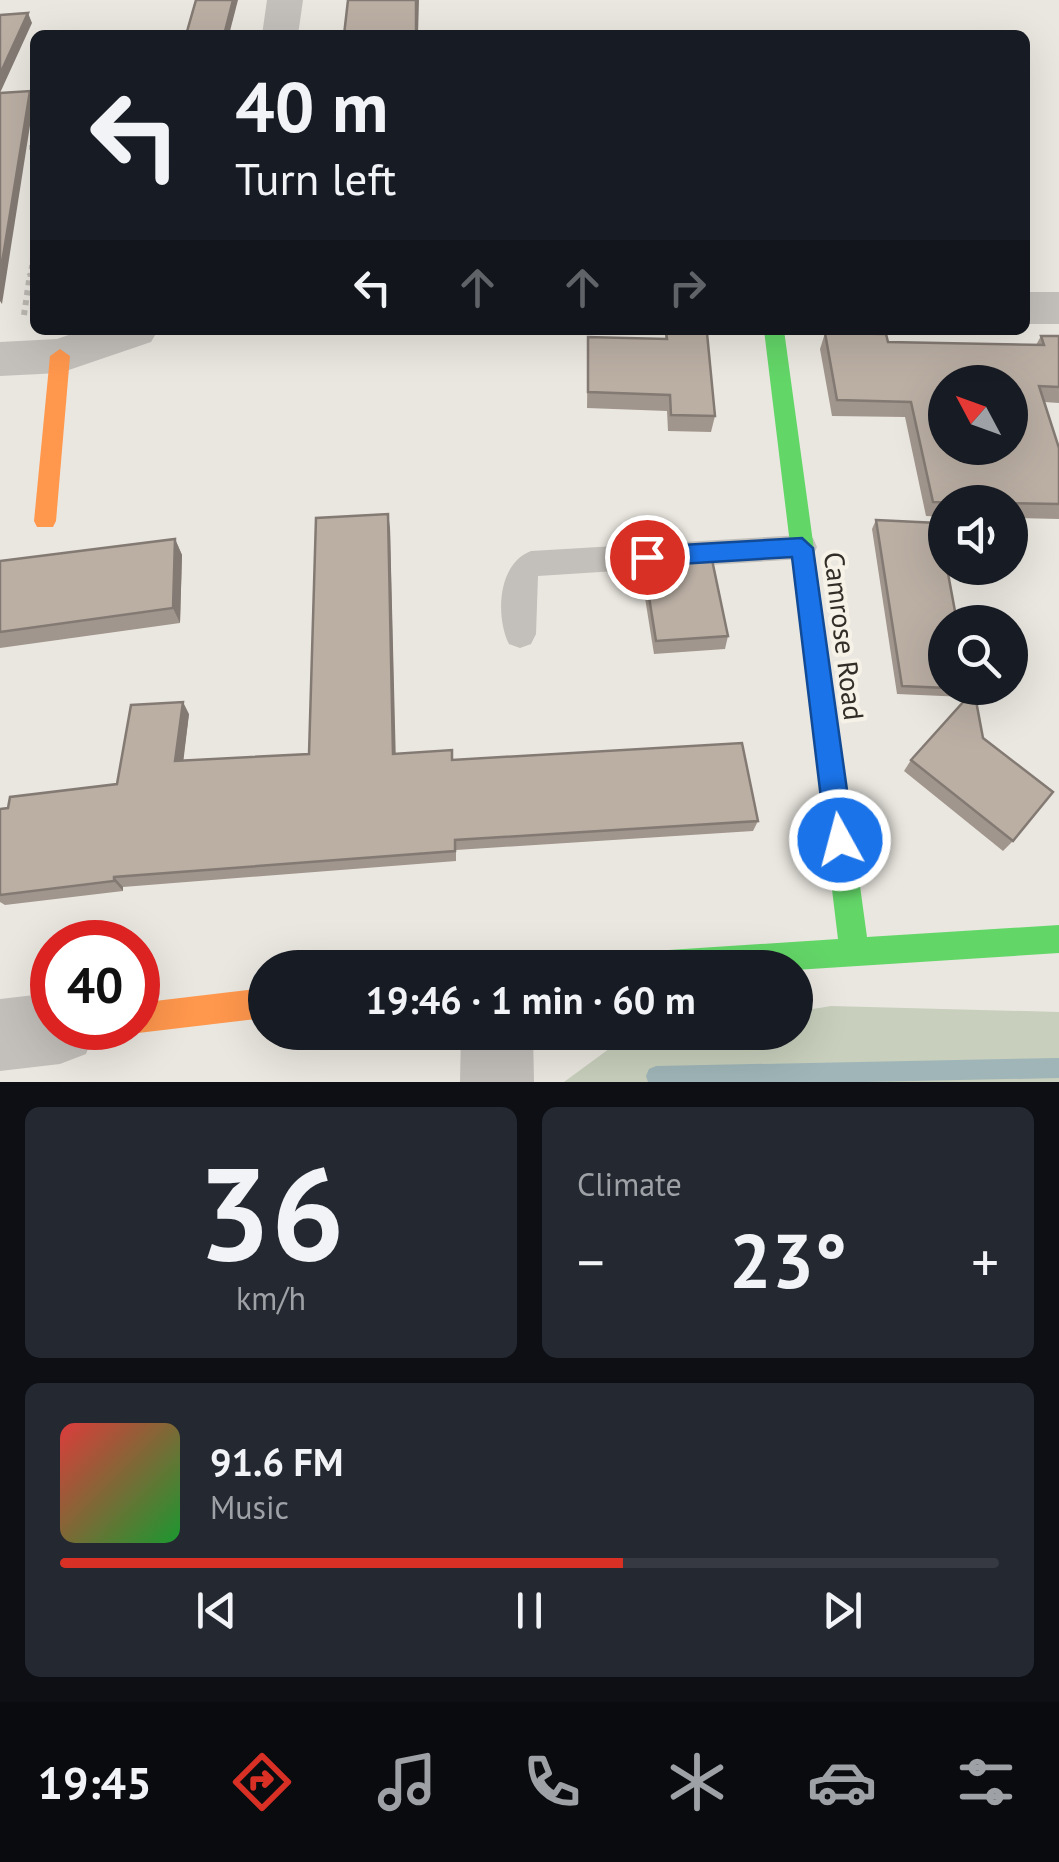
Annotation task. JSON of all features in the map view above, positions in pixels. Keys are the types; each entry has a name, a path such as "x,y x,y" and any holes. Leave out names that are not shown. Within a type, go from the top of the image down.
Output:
{"street":[{"path":"281,30 285,0"},
{"path":"1030,308 1059,308"},
{"path":"45,521 26,358 115,335"},
{"name":"Camrose Road","path":"775,335 854,949"},
{"path":"813,952 1059,939"},
{"path":"160,1015 248,1005"},
{"path":"0,1034 30,1031"},
{"path":"497,1082 498,1050"}],"lane":[{"path":"520,634 520,574 531,564 802,548"}],"path":[{"path":"18,148 30,147"},
{"path":"26,358 30,306"}],"green space":[{"path":"831,1006 1059,1012 1059,1082 564,1082 607,1050 813,1050 813,1009"}],"building":[{"path":"196,0 233,0 225,30 187,30"},
{"path":"348,0 416,0 416,30 345,30"},
{"path":"28,13 0,74 0,15"},
{"path":"30,91 0,275 0,93"},
{"path":"666,335 707,335 715,416 671,415 670,395 588,392 588,337 667,339"},
{"path":"825,335 886,335 888,342 1044,345 1041,336 1059,336 1059,387 1039,386 1059,448 1059,504 1028,504 1028,485 929,485 911,402 837,400"},
{"path":"388,514 393,754 452,750 452,760 742,743 758,821 455,840 455,851 114,877 114,881 0,895 0,809 8,808 10,797 117,784 131,705 183,702 175,761 309,754 316,518"},
{"path":"876,520 928,523 928,585 950,585 954,605 928,605 928,687 902,686"},
{"path":"175,539 173,608 0,632 0,561"},
{"path":"711,555 728,636 656,641 643,559"},
{"path":"960,705 977,705 983,738 1053,792 1013,841 911,760"}],"waterway":[{"path":"656,1076 1059,1068"}],"traffic: fast":[{"path":"775,335 854,949"},
{"path":"813,955 1059,939"}],"traffic: slow":[{"path":"45,521 60,356"},
{"path":"160,1015 248,1005"}],"route":[{"path":"647,557 802,548 840,840"}]}
